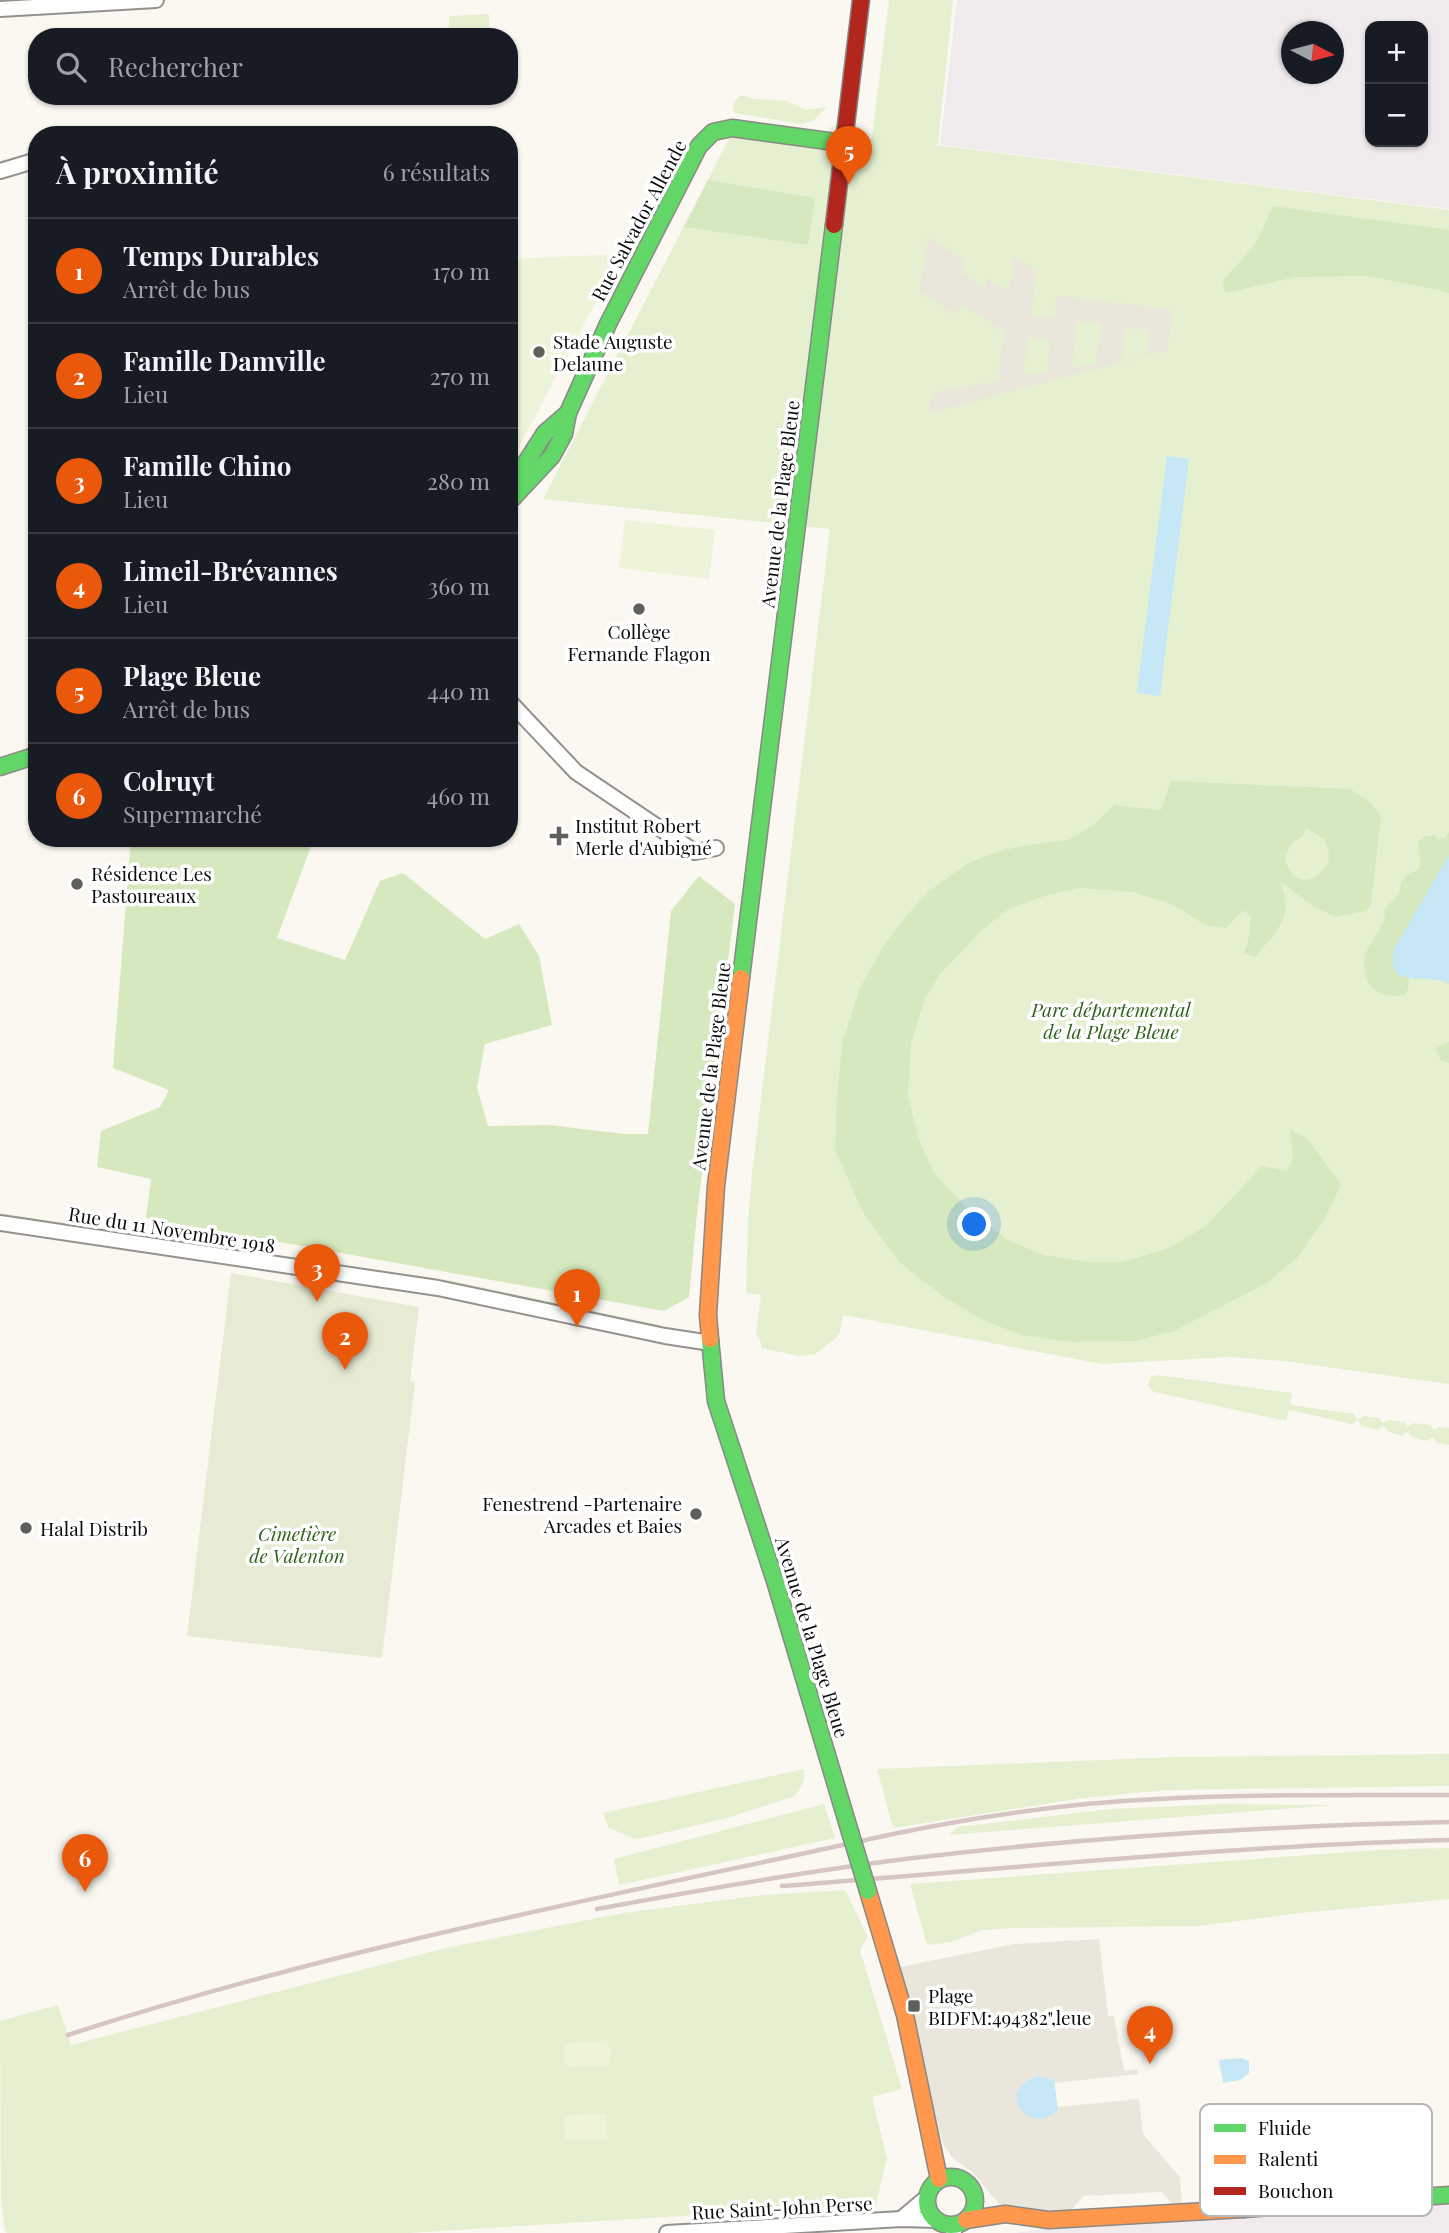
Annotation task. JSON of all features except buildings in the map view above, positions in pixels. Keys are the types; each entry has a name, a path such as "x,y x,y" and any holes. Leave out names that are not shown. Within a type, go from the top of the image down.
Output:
{"main road":[{"name":"Avenue de la Plage Bleue","path":"861,0 716,1186 708,1315 716,1401 775,1581 905,2015 926,2113 946,2178"},
{"name":"Rue Salvador Allende","path":"518,492 552,456 564,434 568,413 608,324 699,146 713,132 732,128 843,144"},
{"name":"Rue Salvador Allende","path":"518,472 545,433 568,413"},
{"path":"0,767 28,758"},
{"path":"1005,2214 974,2195 966,2182 946,2178 929,2190 927,2196 929,2210 950,2226 1005,2214 1049,2220 1200,2212"},
{"path":"950,2226 973,2210 974,2195"}],"street":[{"path":"0,9 156,0"},
{"path":"0,171 28,163"},
{"path":"518,711 576,772 695,852 716,848"},
{"name":"Rue du 11 Novembre 1918","path":"0,1223 438,1289 710,1343"},
{"name":"Rue Saint-John Perse","path":"901,2219 927,2196"},
{"name":"Rue Saint-John Perse","path":"667,2233 901,2219 950,2226"}],"shaded area":[{"path":"957,0 1449,0 1449,209 940,145"},
{"path":"928,236 965,262 963,274 985,288 987,278 1009,293 1013,257 1036,270 1032,315 1053,317 1057,296 1173,310 1167,350 1146,356 1149,330 1126,328 1121,360 1142,357 929,413 931,393 998,381 1004,331 960,304 957,316 920,291","holes":["1077,321 1101,324 1096,364 1072,368","1028,337 1051,340 1047,372 1023,375"]},
{"path":"1099,1939 1108,2016 1114,2016 1124,2071 1137,2069 1138,2074 1054,2083 1057,2107 1139,2099 1143,2134 1180,2177 1182,2205 1175,2206 1161,2192 1083,2196 1070,2212 999,2204 972,2172 953,2158 944,2146 929,2093 916,2022 900,1967 1014,1944"},
{"path":"1449,2197 1449,2233 1016,2233 1107,2218 1200,2212 1200,2216 1432,2216 1432,2198"}],"green space":[{"name":"Parc départemental de la Plage Bleue","path":"889,0 953,0 938,144 935,145 1449,210 1449,1384 1283,1361 1230,1357 1102,1364 843,1315 836,1338 815,1354 800,1356 761,1348 756,1333 761,1295 746,1293 752,1174 830,529 543,499 730,137 807,133 872,138"},
{"path":"489,14 489,28 450,28 449,16"},
{"path":"741,95 755,99 787,101 806,110 827,107 813,121 801,124 735,113 735,101"},
{"path":"708,180 815,198 808,245 684,227"},
{"path":"1273,206 1449,230 1449,293 1368,276 1296,277 1225,293 1223,281 1256,243"},
{"name":"Stade Auguste Delaune","path":"621,254 518,449 518,259"},
{"path":"625,520 715,530 709,579 619,568"},
{"path":"1171,781 1350,789 1368,800 1381,817 1371,903 1366,911 1336,917 1314,907 1281,882 1285,898 1284,915 1277,931 1255,957 1244,953 1250,934 1250,916 1243,910 1226,928 1205,925 1172,904 1132,892 1081,888 1047,895 1010,908 983,929 939,975 924,1001 911,1043 908,1096 918,1137 933,1172 964,1205 1006,1239 1043,1255 1089,1262 1122,1262 1167,1249 1206,1226 1262,1166 1288,1171 1293,1158 1290,1130 1307,1138 1341,1185 1325,1218 1297,1258 1265,1284 1174,1331 1135,1341 1070,1342 1022,1335 983,1320 943,1296 899,1262 863,1212 835,1150 842,1043 860,988 881,950 929,891 970,862 1004,850 1068,840 1092,826 1115,805 1161,810","holes":["1306,828 1325,840 1329,857 1321,872 1306,880 1294,875 1285,861 1292,843 1302,837"]},
{"path":"1449,832 1449,855 1394,949 1393,964 1400,975 1408,979 1405,995 1378,992 1369,983 1364,964 1368,948 1381,927 1385,909 1398,894 1401,882 1410,873 1419,870 1418,842 1425,836 1445,838"},
{"path":"130,847 311,847 277,938 345,960 380,881 403,873 485,939 519,924 539,956 552,1025 485,1044 477,1087 488,1126 549,1125 624,1134 648,1134 671,911 699,876 735,904 689,1297 664,1311 146,1218 151,1179 97,1167 101,1131 160,1107 169,1090 113,1068"},
{"path":"1449,1042 1449,1063 1440,1060 1436,1048"},
{"path":"0,1213 273,1254 272,1260 0,1219"},
{"path":"295,1258 433,1278 432,1284 294,1264"},
{"name":"Cimetière de Valenton","path":"231,1273 419,1307 410,1381 415,1382 382,1658 187,1636"},
{"path":"443,1279 661,1325 660,1330 442,1285"},
{"path":"1157,1375 1292,1393 1290,1405 1354,1414 1358,1420 1352,1424 1289,1410 1286,1421 1155,1392 1148,1384 1151,1377"},
{"path":"1364,1416 1379,1418 1383,1423 1389,1420 1405,1422 1408,1427 1414,1423 1431,1425 1434,1430 1439,1427 1449,1428 1449,1445 1437,1443 1433,1437 1427,1441 1412,1437 1408,1432 1402,1436 1387,1431 1384,1426 1378,1430 1362,1426 1358,1420"},
{"path":"1449,1754 1449,1786 1168,1790 1083,1798 893,1828 877,1769 1174,1757"},
{"path":"804,1769 804,1781 795,1796 727,1818 638,1839 608,1827 603,1813"},
{"path":"824,1804 835,1838 619,1885 614,1859"},
{"path":"1222,1804 1334,1805 949,1835 958,1827 1111,1809"},
{"path":"1449,1848 1449,1899 1199,1926 982,1930 952,1942 927,1945 910,1884 1377,1850"},
{"path":"845,1890 868,1937 860,1950 902,2089 872,2097 887,2158 876,2204 408,2233 7,2233 5,2230 1,2201 0,2021 58,2005 71,2045 446,1948 623,1913 764,1895"},
{"path":"606,2041 611,2049 608,2065 568,2067 564,2059 565,2045"},
{"path":"606,2114 607,2140 565,2141 564,2115"}],"water":[{"path":"1167,456 1189,459 1160,696 1137,693"},
{"path":"1449,855 1449,984 1402,976 1395,971 1392,963 1394,949"},
{"path":"1241,2058 1249,2061 1249,2073 1240,2080 1223,2083 1219,2060"},
{"path":"1039,2076 1054,2080 1058,2110 1047,2117 1037,2118 1020,2109 1017,2100 1018,2091 1025,2083"}],"railway":[{"path":"68,2035 272,1975 478,1924 958,1822 1057,1807 1157,1799 1449,1795"},
{"path":"597,1909 866,1864 1041,1844 1313,1826 1449,1822"},
{"path":"782,1886 1282,1847 1449,1840"}],"traffic: fast":[{"path":"518,492 552,456 564,434 568,413 608,324 699,146 713,132 732,128 843,143"},
{"path":"741,978 834,225"},
{"path":"518,472 545,433 568,413"},
{"path":"0,767 28,758"},
{"path":"710,1339 716,1401 775,1581 850,1832"},
{"path":"850,1832 868,1891"},
{"path":"951,2177 968,2184 975,2201 968,2218 951,2225 934,2218 927,2201 934,2184 951,2177"},
{"path":"1432,2196 1449,2195"}],"traffic: slow":[{"path":"710,1339 708,1315 716,1186 741,978"},
{"path":"868,1891 905,2015 939,2179"},
{"path":"966,2220 1005,2214 1049,2220 1200,2211"}],"traffic: jam":[{"path":"834,225 861,0"}],"place":[{"name":"Plage Bleue","path":"849,184"},
{"name":"Stade Auguste Delaune","path":"539,352"},
{"name":"Collège Fernande Flagon","path":"639,609"},
{"name":"Institut Robert Merle d'Aubigné","path":"559,836"},
{"name":"Résidence Les Pastoureaux","path":"77,884"},
{"name":"Famille Chino","path":"317,1302"},
{"name":"Temps Durables","path":"577,1327"},
{"name":"Famille Damville","path":"345,1370"},
{"name":"Fenestrend -Partenaire Arcades et Baies","path":"696,1514"},
{"name":"Halal Distrib","path":"26,1528"},
{"name":"Colruyt","path":"85,1892"},
{"name":"Plage BIDFM:494382\",leue","path":"914,2006"},
{"name":"Limeil-Brévannes","path":"1150,2064"}]}
